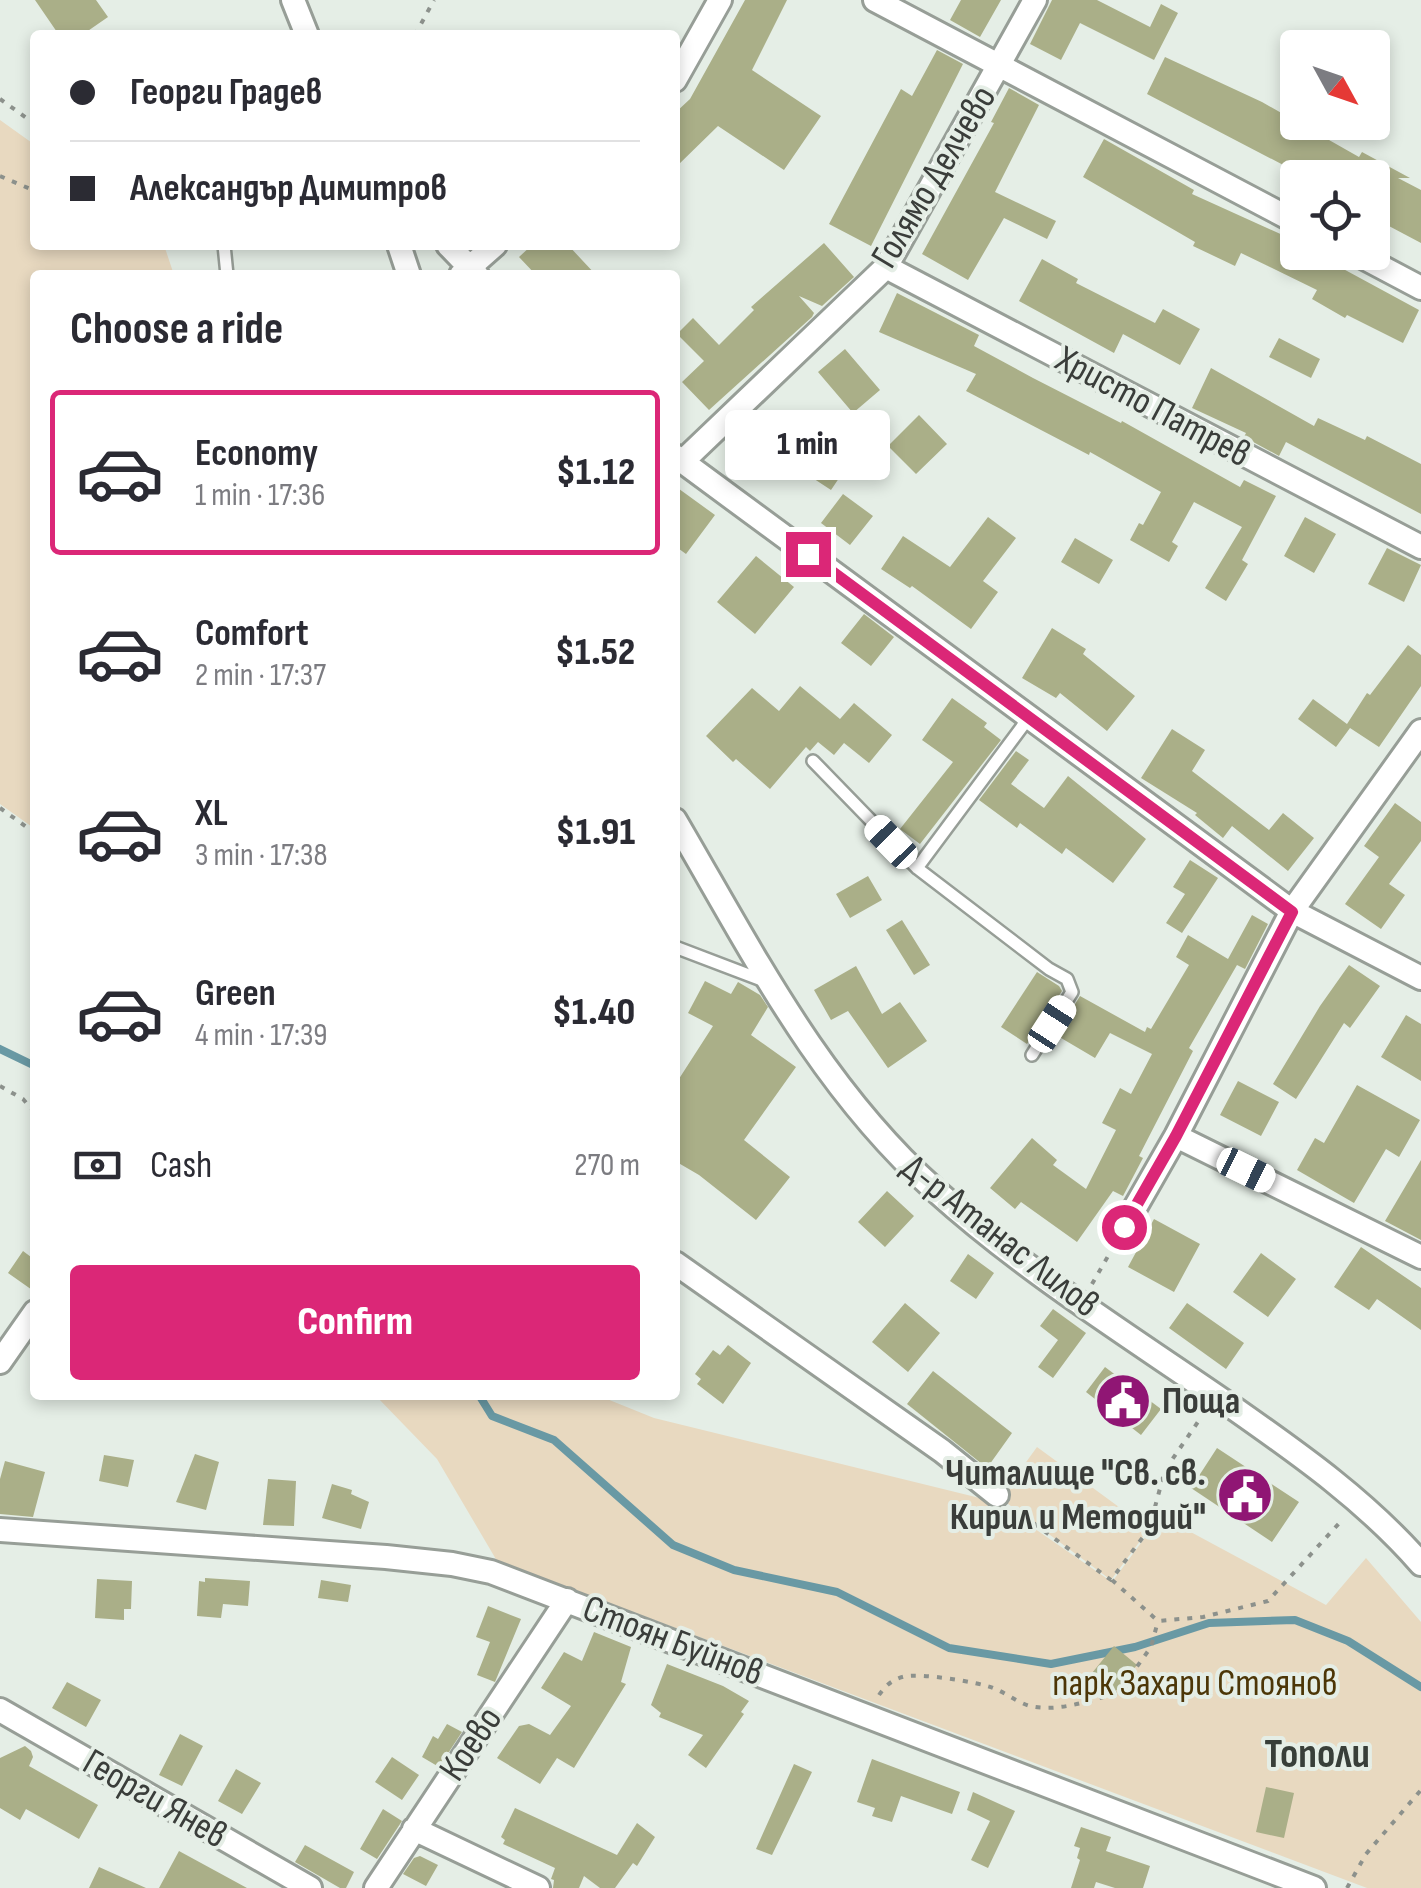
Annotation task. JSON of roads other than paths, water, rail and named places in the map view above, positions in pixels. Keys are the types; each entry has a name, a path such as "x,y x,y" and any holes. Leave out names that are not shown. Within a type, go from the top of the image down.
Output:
{"street":[{"path":"293,0 305,30"},
{"path":"680,71 720,0"},
{"path":"875,0 1280,214"},
{"name":"Голямо Делчево","path":"680,457 886,267 1036,0"},
{"path":"452,250 467,270"},
{"path":"471,270 489,250"},
{"name":"Христо Патрев","path":"886,267 1421,548"},
{"path":"1388,270 1421,288"},
{"path":"680,460 1292,912 1421,978"},
{"path":"1124,1227 1176,1136 1292,912 1421,731"},
{"name":"Д-р Атанас Лилов","path":"680,829 830,1076 880,1139 950,1203 1081,1303 1359,1500 1421,1564"},
{"path":"1176,1136 1421,1257"},
{"path":"680,1267 942,1451 997,1495"},
{"path":"0,1362 30,1319"},
{"name":"Стоян Буйнов","path":"0,1530 452,1564 491,1572 864,1714 1284,1883 1314,1888"},
{"name":"Коево","path":"376,1888 567,1600"},
{"name":"Георги Янев","path":"0,1710 310,1888"},
{"path":"414,1830 538,1888"}],"lane":[{"path":"917,868 1030,716"},
{"path":"813,761 917,868 1066,979 1072,992 1032,1055"},
{"path":"680,949 771,984"}],"waterway":[{"path":"0,1049 30,1064"},
{"path":"482,1400 492,1416 554,1440 673,1545 734,1570 837,1592 949,1648 1051,1664 1135,1647 1209,1623 1295,1620 1348,1641 1421,1687"}],"place":[{"name":"Поща","path":"1123,1401"},
{"name":"Читалище \"Св. св. Кирил и Методий\"","path":"1245,1495"}],"district":[{"name":"Тополи","path":"1317,1754"}],"park label":[{"name":"парк Захари Стоянов","path":"1195,1683"}]}
